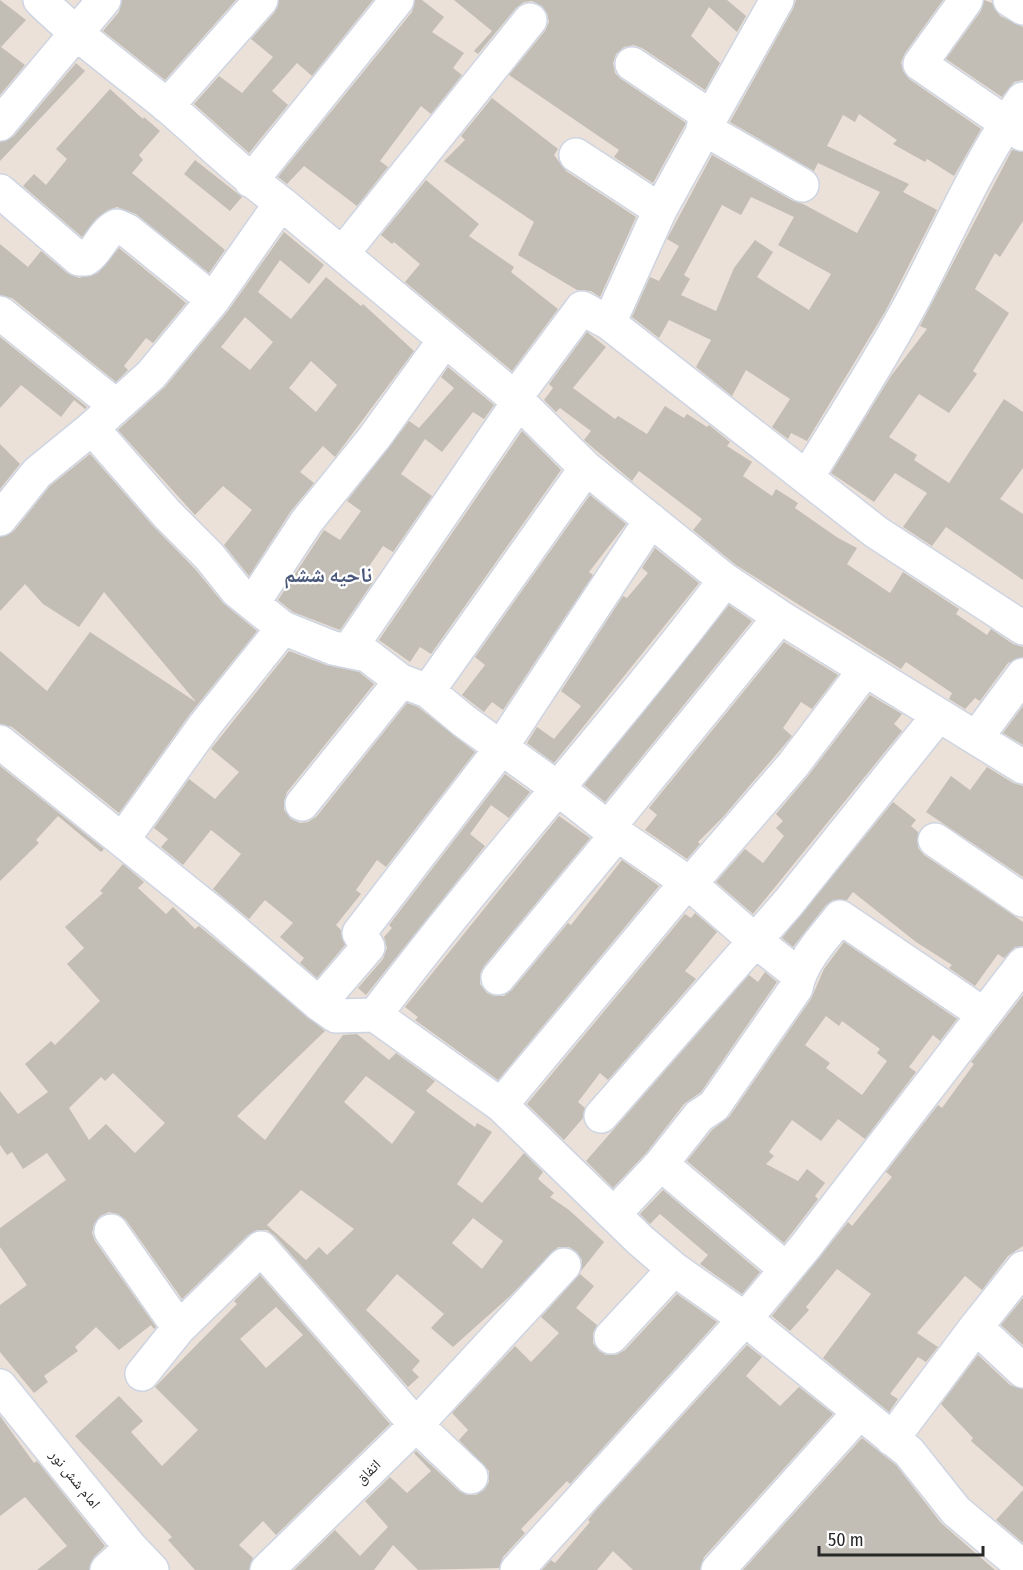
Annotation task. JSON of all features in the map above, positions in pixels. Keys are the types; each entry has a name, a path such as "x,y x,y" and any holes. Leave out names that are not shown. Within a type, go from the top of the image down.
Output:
{"street":[{"path":"40,0 76,34 167,106 251,181 281,203 517,401 586,468 725,580 780,617 1023,767"},
{"path":"0,124 104,0"},
{"path":"167,106 261,0"},
{"path":"251,181 397,0"},
{"path":"609,323 660,210 777,0"},
{"path":"807,477 895,334 949,231 965,194 1017,119 920,64 966,0"},
{"path":"1011,0 1023,8"},
{"path":"342,254 530,20"},
{"path":"632,64 707,122 802,185"},
{"path":"576,155 660,210"},
{"path":"0,191 79,259 86,260 92,255 110,230 117,226 128,231 213,300"},
{"path":"0,519 10,484 37,473 151,375 213,300 281,203"},
{"path":"349,650 582,308 609,323 876,532 1023,628"},
{"path":"0,313 103,416 167,514 209,556 237,591 283,628 333,648 367,655 414,686 556,787 608,828 690,884 753,939 799,975"},
{"path":"253,603 307,521 374,438 444,341"},
{"path":"302,804 414,686 586,468"},
{"path":"319,1004 369,947 358,933 501,747 651,520"},
{"path":"375,1015 422,952 556,787 654,674 725,580"},
{"path":"608,828 780,617"},
{"path":"123,839 205,725 283,628"},
{"path":"501,1105 639,937 682,888 690,884 792,765 865,670"},
{"path":"976,738 1023,675"},
{"path":"601,1116 753,939 789,902 938,716"},
{"path":"0,742 123,839 319,1004 336,1016 375,1015 501,1105 557,1162 674,1269 745,1319 909,1452 956,1511 1023,1567"},
{"path":"498,978 614,838 608,828"},
{"path":"935,840 1023,900"},
{"path":"614,1214 661,1164 699,1116 714,1106 796,988 799,975 840,917 983,1014"},
{"path":"518,1570 745,1319 1023,964"},
{"path":"661,1164 786,1269"},
{"path":"111,1231 179,1328"},
{"path":"142,1374 179,1328 261,1248 416,1425 471,1477"},
{"name":"اتفاق","path":"267,1570 416,1425 564,1264"},
{"path":"892,1439 1023,1268"},
{"path":"611,1337 674,1269"},
{"path":"976,1327 1023,1371"},
{"name":"امام شش نور","path":"0,1386 142,1559"},
{"path":"718,1570 859,1413"},
{"path":"107,1570 142,1559"}],"building":[{"path":"0,0 26,20 1,47 25,65 0,95"},
{"path":"122,0 236,0 165,80 103,31 119,12"},
{"path":"279,0 373,0 312,76 297,63 272,91 288,105 249,153 194,104 219,76 242,93 273,57 251,39 275,12"},
{"path":"415,0 422,0 444,17 432,32 464,53 453,68 462,75 431,114 421,106 380,161 388,167 357,206 304,166 287,184 278,177 412,12"},
{"path":"454,0 727,0 746,16 737,32 709,7 691,36 720,63 705,90 642,48 634,45 624,47 616,54 613,63 615,73 621,79 686,123 653,183 614,157 619,150 509,75 545,31 549,22 542,6 532,1 524,2 516,8 478,54 474,51 492,31"},
{"path":"796,0 943,0 905,53 901,62 903,71 909,79 981,129 954,176 927,159 925,162 893,144 897,140 859,114 855,122 843,115 827,146 909,184 903,192 937,210 886,310 807,441 791,433 788,439 772,427 790,399 746,370 732,396 696,367 711,340 669,320 659,338 632,317 650,277 659,281 679,246 667,239 712,155 793,201 857,233 880,192 818,163 814,171 730,122","holes":["751,197 794,217 778,245 831,274 809,310 757,277 773,252 755,240 734,268 716,311 681,295 690,279 684,275 722,205 741,215"]},
{"path":"984,0 992,3 1000,16 1023,27 1023,80 1014,82 1002,97 946,59 981,11"},
{"path":"76,63 85,71 0,161 0,142 14,136"},
{"path":"110,89 160,131 139,155 143,160 132,173 225,250 209,273 136,214 117,207 108,210 96,219 82,237 23,186 34,174 46,185 67,159 56,149"},
{"path":"492,98 558,149 554,155 566,171 636,217 600,297 591,291 577,290 518,255 534,222 444,161 465,140 461,136"},
{"path":"1012,150 1023,152 1023,221 1000,257 995,253 975,289 1009,313 973,371 977,374 949,413 919,394 889,437 917,455 914,460 949,483 1004,399 1023,412 1023,468 1000,499 1023,514 1023,580 946,527 932,546 903,527 927,493 895,473 874,502 831,473 891,376 927,329 920,326"},
{"path":"195,160 242,197 230,211 184,174"},
{"path":"426,180 479,224 469,236 514,267 511,272 558,309 512,371 405,282 420,264 394,242 392,244 381,235"},
{"path":"284,232 324,265 309,284 280,260 258,292 291,319 326,277 361,306 363,304 414,351 335,457 323,446 300,472 314,483 291,511 249,576 224,545 252,510 223,486 195,515 118,430 165,387 228,311","holes":["245,317 273,342 250,370 221,347","311,361 337,385 316,412 289,388"]},
{"path":"0,244 28,267 41,251 67,273 79,278 98,273 119,248 186,303 153,343 146,338 124,366 128,370 116,382 12,298 0,295"},
{"path":"587,332 606,347 573,388 615,419 618,416 647,434 665,406 684,418 687,414 707,427 709,425 730,442 727,446 752,462 743,476 772,496 776,489 798,503 795,508 838,538 857,548 847,564 890,593 903,572 959,609 956,614 987,635 991,629 1013,644 1023,647 1023,657 1008,663 980,701 975,698 965,709 949,699 952,693 906,662 901,669 736,565 693,530 702,519 639,471 632,481 584,440 591,431 560,408 556,412 544,400 553,388 549,384"},
{"path":"0,337 87,407 85,409 74,400 61,417 21,385 0,408"},
{"path":"448,367 494,405 484,419 473,412 442,452 425,439 401,474 432,496 393,552 383,546 363,575 373,582 340,630 293,612 278,600 324,530 340,540 361,511 347,501 409,421 419,428 454,388 441,377"},
{"path":"522,431 561,470 431,654 420,647 410,662 379,640"},
{"path":"0,444 20,464 0,489"},
{"path":"90,454 223,603 257,631 190,714 119,813 12,727 0,724 0,651 47,691 90,632 196,702 104,592 79,627 43,604 25,584 0,611 0,537 14,531 50,486"},
{"path":"590,495 626,524 589,572 593,575 503,710 492,702 484,712 462,695 485,665 475,657"},
{"path":"655,548 699,583 554,763 527,743 537,727 554,739 581,706 561,691 623,596 627,598 648,573 642,568"},
{"path":"729,605 752,621 605,802 584,785"},
{"path":"784,642 838,675 812,709 801,702 783,728 792,736 723,817 698,842 700,844 687,859 645,830 657,815 649,808"},
{"path":"289,651 326,665 359,672 374,684 287,792 284,810 291,819 300,823 308,822 317,816 407,703 418,707 475,752 386,867 377,860 356,890 361,894 336,925 341,930 345,945 317,978 300,963 304,958 280,937 293,923 265,900 249,919 213,889 241,854 211,830 183,865 161,847 168,839 154,828 189,779 215,799 239,772 211,749"},
{"path":"870,695 902,714 894,724 902,731 753,914 716,882 745,849 763,863 784,836 776,828 783,821 776,814"},
{"path":"1023,706 1023,745 1003,733"},
{"path":"0,766 104,849 101,852 58,816 36,840 39,843 0,881"},
{"path":"987,767 1013,783 1023,786 1023,877 926,812 951,776 970,790"},
{"path":"505,774 530,792 509,818 491,805 470,834 485,846 366,995 358,988 383,959 387,948 384,937 392,928 389,925"},
{"path":"893,802 916,820 911,826 918,832 918,848 924,855 1023,922 1023,946 1015,947 1004,958 998,954 975,986 949,968 952,965 916,942 853,892 847,900 833,900 826,905 793,947 782,938"},
{"path":"559,816 590,838 484,966 480,974 480,984 487,993 504,996 512,990 568,923 571,925 622,860 659,886 498,1080 415,1020 418,1017 405,1007"},
{"path":"123,864 144,882 138,888 166,914 173,907 195,929 199,926 325,1031 237,1116 265,1140 343,1035 357,1034 389,1060 396,1053 435,1081 426,1091 475,1127 477,1123 492,1132 457,1184 482,1203 524,1153 543,1172 538,1179 554,1193 550,1197 569,1210 604,1242 581,1271 582,1260 577,1252 569,1247 558,1247 510,1296 453,1347 431,1328 444,1314 397,1274 366,1310 420,1361 412,1370 419,1377 408,1387 275,1236 267,1230 257,1230 248,1235 182,1299 126,1220 118,1214 109,1212 100,1216 94,1224 92,1233 95,1241 156,1327 154,1329 151,1325 119,1350 96,1327 75,1347 78,1351 44,1376 48,1382 34,1393 0,1352 0,1305 27,1285 0,1247 0,1228 66,1180 47,1153 23,1169 12,1152 7,1155 0,1145 0,1091 18,1114 48,1092 25,1064 51,1041 55,1045 100,1001 67,964 84,948 65,927 103,893 100,891","holes":["113,1073 165,1123 135,1153 106,1124 89,1140 69,1108 101,1077 105,1081","366,1076 415,1112 392,1144 344,1102","301,1190 354,1229 327,1255 319,1247 306,1260 267,1225","473,1218 503,1241 482,1269 452,1243"]},
{"path":"695,913 717,932 685,971 696,979 608,1080 600,1073 578,1102 585,1108 583,1118 564,1140 527,1104 685,914 691,918"},
{"path":"844,942 957,1019 940,1041 933,1035 909,1067 916,1072 865,1139 838,1119 821,1141 792,1120 769,1152 774,1156 766,1164 798,1181 807,1169 825,1183 815,1196 818,1199 784,1243 687,1161 712,1130 729,1117 811,999 824,969","holes":["826,1016 839,1026 842,1021 880,1049 877,1053 887,1061 862,1095 826,1068 830,1063 805,1045"]},
{"path":"765,972 777,982 701,1092 684,1104 647,1152 613,1188 586,1161 749,975 758,982"},
{"path":"1023,995 1023,1246 1008,1256 982,1290 965,1276 917,1333 938,1347 926,1362 918,1357 890,1394 898,1399 889,1412 823,1358 871,1294 837,1269 806,1307 809,1310 790,1331 772,1316 848,1222 852,1226 892,1177 886,1172 938,1105 942,1108 974,1064 971,1062"},
{"path":"663,1190 760,1272 742,1294 700,1264 708,1255 660,1214 650,1224 640,1214"},
{"path":"580,1274 594,1286 576,1308 597,1325 593,1333 593,1343 599,1351 606,1355 616,1355 625,1350 677,1294 717,1322 570,1484 567,1481 521,1529 525,1533 503,1557 499,1568 418,1570 393,1545 374,1570 294,1570 335,1530 360,1556 388,1527 365,1501 390,1477 407,1493 431,1471 414,1453 416,1451 459,1491 467,1495 476,1495 484,1490 489,1482 489,1471 459,1440 468,1430 452,1413 515,1346 531,1362 559,1333 541,1317"},
{"path":"260,1275 390,1424 276,1535 263,1521 239,1545 253,1558 249,1570 195,1570 168,1540 172,1537 75,1436 119,1396 143,1421 131,1432 162,1466 198,1430 155,1387 237,1304 234,1301","holes":["276,1307 303,1335 266,1368 240,1339"]},
{"path":"1023,1298 1023,1345 1001,1325"},
{"path":"747,1345 762,1357 746,1376 780,1406 799,1387 833,1414 704,1557 700,1570 633,1570 613,1551 597,1570 542,1570 551,1560 555,1563 590,1522 588,1520 597,1509"},
{"path":"978,1355 1010,1385 1023,1389 1023,1487 971,1441 973,1438 941,1404"},
{"path":"0,1416 34,1463 37,1461 105,1546 94,1557 89,1570 37,1570 67,1546 25,1497 0,1516"},
{"path":"862,1438 896,1465 941,1523 995,1570 743,1570"},
{"path":"1023,1490 1023,1542 1022,1542 996,1520"}],"district":[{"name":"ناحیه ششم","path":"328,575"}]}
